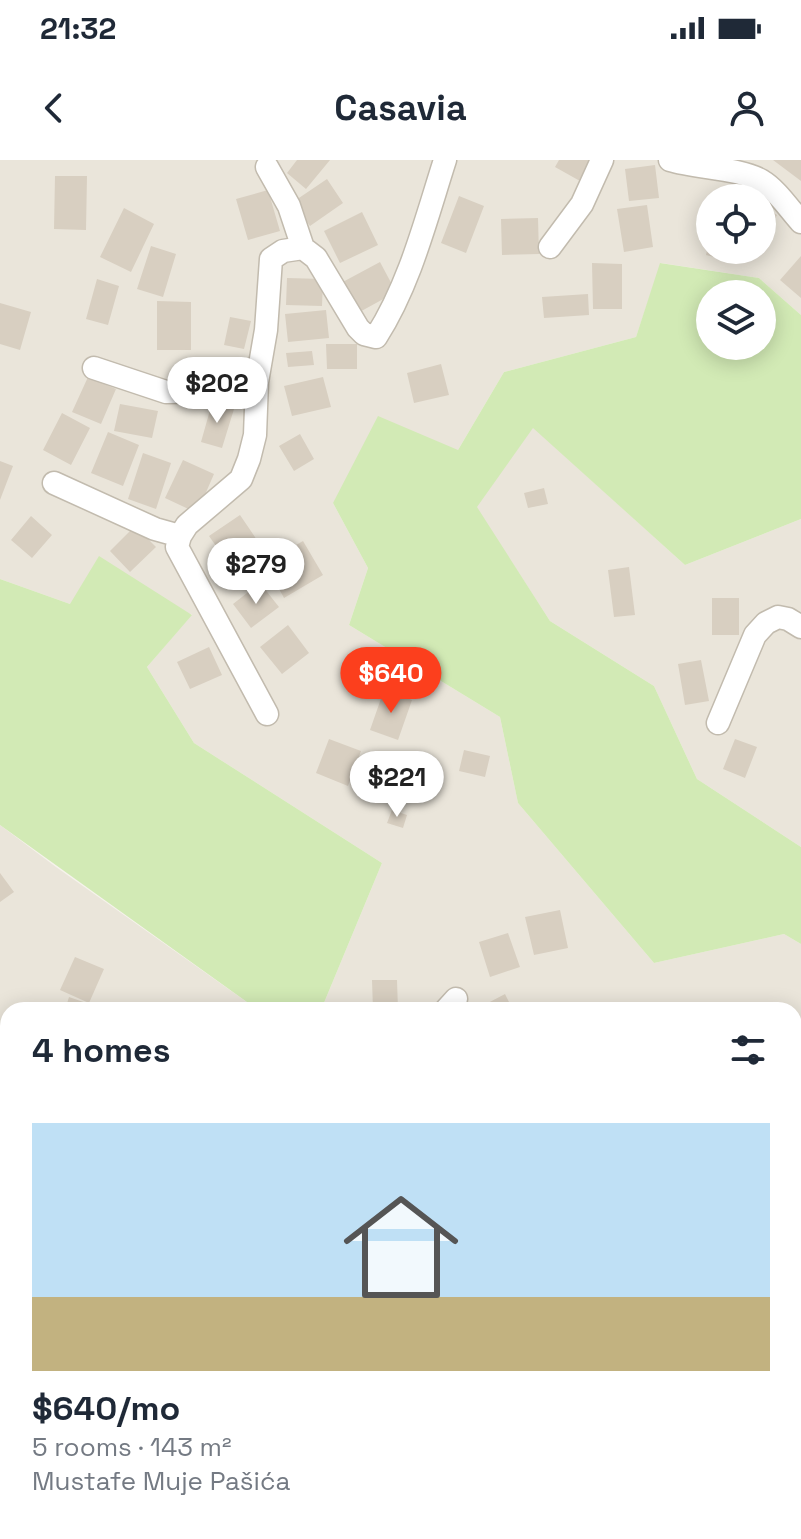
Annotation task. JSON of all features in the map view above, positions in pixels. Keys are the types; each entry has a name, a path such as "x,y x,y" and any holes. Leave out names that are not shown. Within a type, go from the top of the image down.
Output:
{"street":[{"path":"267,167 289,206 303,248 316,258 358,328 364,334 376,337 390,316 414,256 445,160"},
{"path":"550,247 582,204 602,160"},
{"path":"670,160 739,173 763,181 801,222"},
{"path":"267,714 177,547 187,525 241,479 255,435 257,382 266,330 271,259 283,251 303,248"},
{"path":"94,368 166,392 217,391 257,382"},
{"path":"54,483 155,529 180,536"},
{"path":"718,723 755,635 766,623 778,617 801,627"}],"shaded area":[{"path":"0,160 801,160 801,315 776,293 776,280 661,263 636,337 504,372 458,450 333,503 368,568 349,625 500,717 518,803 654,963 784,934 801,944 801,1002 324,1002 382,863 194,743 147,667 192,614 70,604 0,579"},
{"path":"533,427 685,565 801,519 801,847 697,779 654,686 550,621 476,507"},
{"path":"0,825 247,1002 0,1002"}],"green space":[{"path":"660,263 761,280 696,280 696,360 776,360 776,293 801,315 801,519 685,565 533,428 477,507 550,621 654,686 697,779 801,847 801,944 784,934 654,963 518,803 500,717 349,625 368,568 333,503 378,416 458,450 504,372 636,337"},
{"path":"99,556 192,615 147,667 194,743 382,863 324,1002 247,1002 0,825 0,579 70,604"}],"building":[{"path":"297,160 330,160 306,189 287,173"},
{"path":"559,160 592,160 580,181 555,167"},
{"path":"773,160 801,160 801,181"},
{"path":"655,165 659,198 629,201 625,169"},
{"path":"55,176 87,176 86,230 54,229"},
{"path":"327,179 343,203 310,226 293,202"},
{"path":"268,190 280,231 248,240 236,199"},
{"path":"459,196 484,206 466,253 441,243"},
{"path":"647,205 653,247 624,252 617,209"},
{"path":"124,208 154,224 131,272 100,257"},
{"path":"362,212 378,245 340,263 324,231"},
{"path":"538,218 539,254 502,255 501,219"},
{"path":"151,246 176,254 163,297 137,289"},
{"path":"801,256 801,298 780,280"},
{"path":"380,262 396,292 356,314 339,284"},
{"path":"592,263 622,264 622,309 593,309"},
{"path":"287,278 323,279 322,306 286,305"},
{"path":"97,279 119,286 108,325 86,319"},
{"path":"588,294 589,315 544,318 542,297"},
{"path":"157,301 191,302 191,350 157,350"},
{"path":"0,303 31,312 20,350 0,344"},
{"path":"326,310 329,338 288,342 285,314"},
{"path":"230,317 251,321 244,349 224,345"},
{"path":"326,344 357,344 357,369 327,369"},
{"path":"312,351 314,365 288,367 286,353"},
{"path":"441,364 449,395 414,403 407,373"},
{"path":"88,377 116,389 101,424 72,412"},
{"path":"323,377 331,407 292,416 284,386"},
{"path":"212,403 234,409 222,448 201,442"},
{"path":"120,404 158,411 152,438 114,431"},
{"path":"62,413 90,428 71,465 43,450"},
{"path":"108,432 139,445 123,486 91,473"},
{"path":"300,434 314,459 294,471 279,446"},
{"path":"143,453 171,463 156,509 128,499"},
{"path":"183,460 214,474 197,513 165,498"},
{"path":"0,461 13,466 0,500"},
{"path":"544,488 548,504 528,508 524,493"},
{"path":"240,515 261,546 230,566 209,536"},
{"path":"31,516 52,535 32,558 11,540"},
{"path":"135,526 156,547 130,572 110,551"},
{"path":"303,541 323,575 284,598 265,563"},
{"path":"629,567 635,615 614,617 608,570"},
{"path":"260,583 279,607 251,628 233,604"},
{"path":"712,598 739,598 739,635 712,635"},
{"path":"288,625 309,653 282,674 260,647"},
{"path":"209,647 222,675 190,689 177,662"},
{"path":"701,660 709,701 685,705 678,664"},
{"path":"384,690 412,700 398,740 370,730"},
{"path":"329,739 361,751 348,786 316,773"},
{"path":"735,739 757,747 745,778 723,769"},
{"path":"464,750 490,756 485,777 459,771"},
{"path":"392,810 407,815 403,828 387,823"},
{"path":"0,873 14,892 0,902"},
{"path":"560,910 568,948 534,955 525,917"},
{"path":"508,933 520,967 490,977 479,942"},
{"path":"75,957 104,969 89,1002 60,990"},
{"path":"372,980 397,980 398,1002 373,1002"},
{"path":"505,994 509,1002 490,1002"}]}
